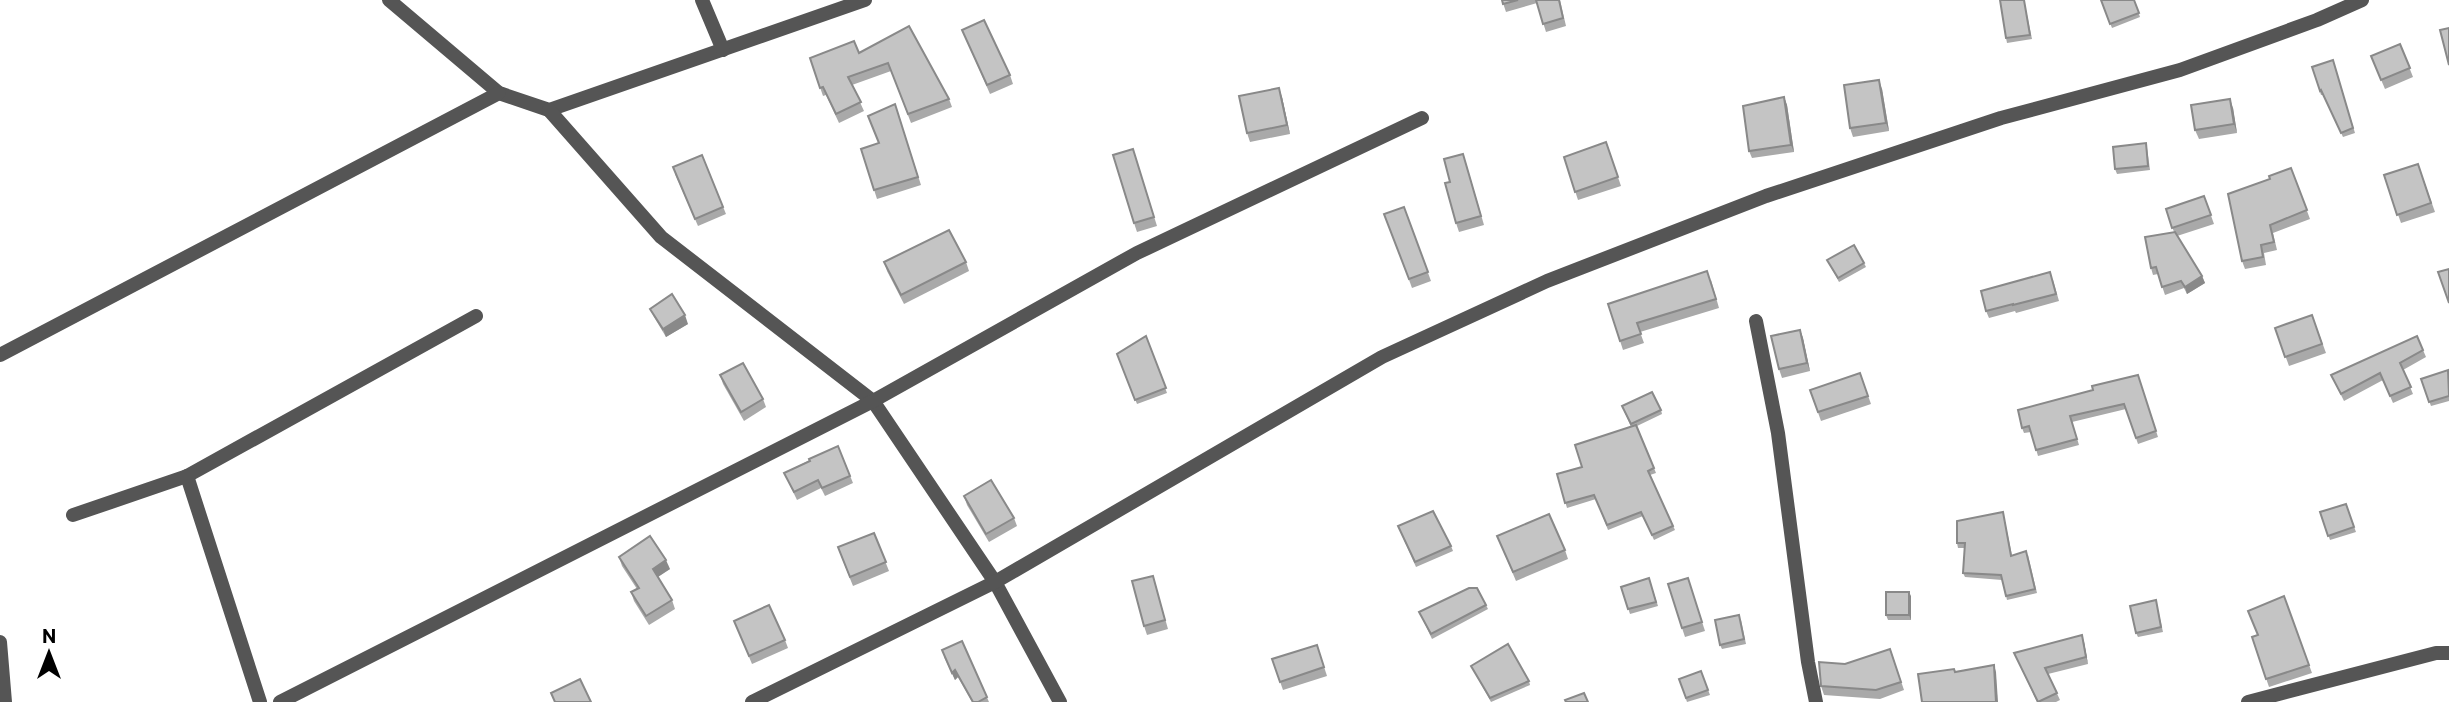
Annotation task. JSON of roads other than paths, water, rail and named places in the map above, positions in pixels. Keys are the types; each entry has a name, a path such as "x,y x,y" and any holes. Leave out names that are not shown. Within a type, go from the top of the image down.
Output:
{"street":[{"path":"389,0 499,93 549,110 661,237 873,401 995,582 1060,702"},
{"path":"702,0 723,50"},
{"path":"549,110 865,0"},
{"path":"752,702 995,582 1382,356 1547,281 1766,196 2001,118 2180,70 2317,20 2362,0"},
{"path":"0,355 499,93"},
{"path":"280,702 873,401 1137,253 1422,118"},
{"path":"74,514 187,476 476,316"},
{"path":"1756,321 1778,433 1808,662 1816,702"},
{"path":"187,476 260,702"},
{"path":"0,642 5,702"},
{"path":"2248,702 2436,653 2449,653"}]}
